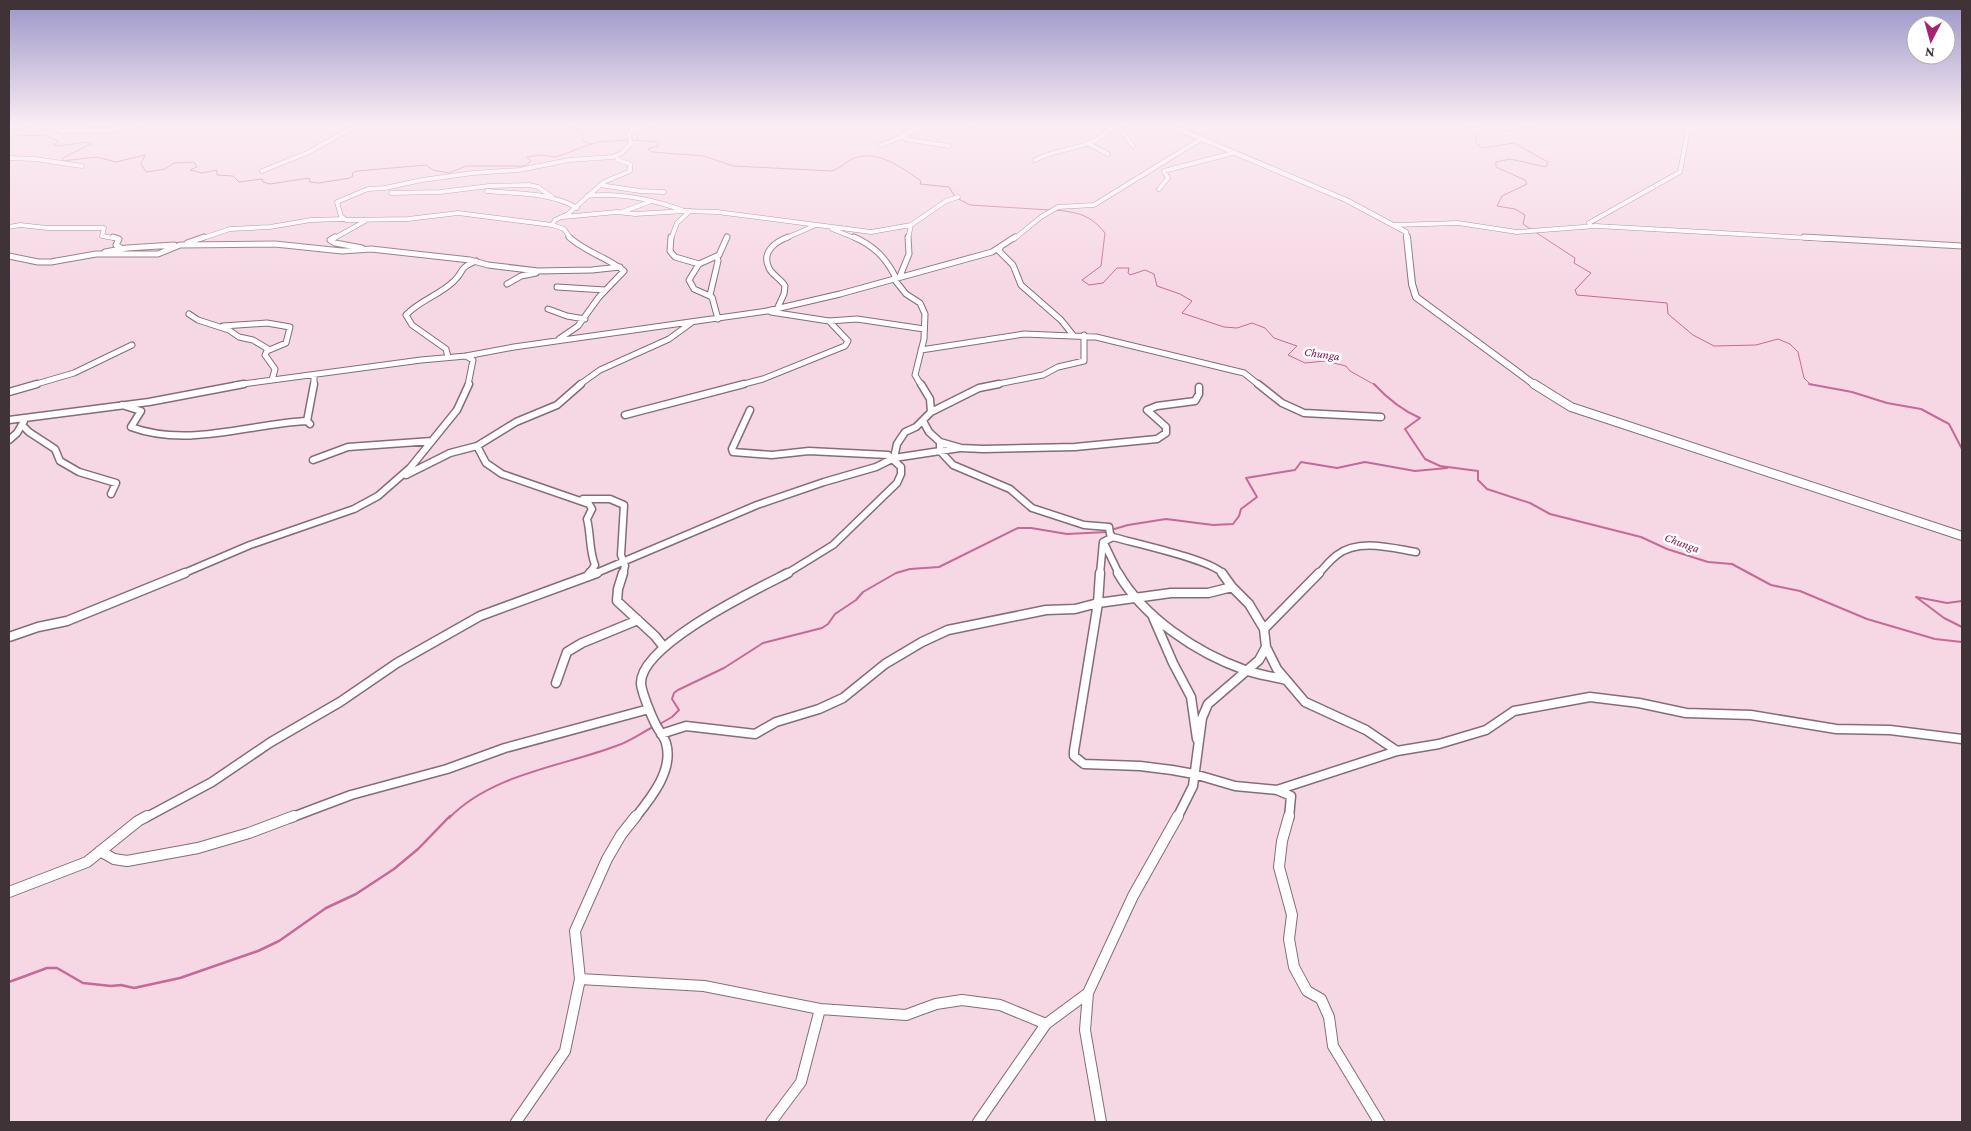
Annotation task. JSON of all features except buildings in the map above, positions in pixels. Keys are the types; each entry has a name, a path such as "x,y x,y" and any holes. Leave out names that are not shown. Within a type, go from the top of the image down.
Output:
{"street":[{"path":"344,219 337,202 368,189 385,188 445,177"},
{"path":"563,217 600,185 616,177"},
{"path":"9,420 149,402 272,380 466,356 768,311 894,279 1000,248 1042,216 1063,206 1087,207 1094,205 1140,177"},
{"path":"1159,189 1167,177"},
{"path":"1290,177 1346,200 1406,232 1410,254 1412,291 1416,297 1487,351 1560,402 1614,422 1962,536"},
{"path":"1591,226 1589,223 1671,177"},
{"path":"391,193 440,192 489,186 529,185 538,187 552,197 575,206 586,213"},
{"path":"600,185 640,191 664,192"},
{"path":"487,191 552,197"},
{"path":"587,196 617,195 651,201 685,211"},
{"path":"552,225 555,220 563,217 586,213 621,212 652,214 691,211 740,214 772,220 871,232 911,225 946,201 956,198"},
{"path":"621,212 651,201"},
{"path":"691,211 676,225 670,235 670,250 675,257 699,264"},
{"path":"96,254 158,254 230,229 270,228 311,220 408,220 458,213 552,225 564,229 566,235 583,249 607,258 624,271 606,290 585,319 566,336 552,342"},
{"path":"366,220 332,238 330,242 538,271 592,270 620,267"},
{"path":"1394,226 1458,223 1510,232 1591,226 1962,246"},
{"path":"9,227 20,225 47,228 104,228 102,236 118,238 116,244 121,248"},
{"path":"777,309 787,287 769,268 768,250 778,240 820,225 861,240 878,250 891,268 895,276 894,279 906,294 920,304 925,314 921,350 915,374 930,399 931,412"},
{"path":"900,276 909,254 908,236 911,225"},
{"path":"710,295 718,261 717,256 727,237"},
{"path":"9,256 45,262 65,261 121,248 180,245 275,244 342,251 370,249"},
{"path":"1000,248 998,250 1013,265 1021,285 1061,320 1073,335"},
{"path":"717,256 699,264 690,277 690,282 694,289 710,295 713,299 718,319"},
{"path":"448,357 446,349 412,324 406,315 414,306 455,281 464,266 476,261"},
{"path":"507,284 529,274 561,270"},
{"path":"557,287 606,290"},
{"path":"548,309 567,316 585,319"},
{"path":"768,311 829,321 857,319 924,329"},
{"path":"189,314 198,320 229,330 239,337 252,340 268,349 265,355 275,369 272,380"},
{"path":"625,415 763,379 845,346 848,341 829,321"},
{"path":"217,327 268,323 290,327 289,338 286,342 267,351"},
{"path":"9,638 38,627 67,620 138,593 250,545 354,509 378,496 401,478 450,453 477,446 516,422 557,405 596,373 668,339 691,323"},
{"path":"921,350 1024,334 1084,335 1182,356 1244,373 1282,403 1304,413 1316,415 1381,416"},
{"path":"894,458 897,444 905,432 916,427 931,412 979,388 1043,375 1058,367 1084,361 1086,339 1084,335"},
{"path":"9,392 74,373 132,345"},
{"path":"401,478 456,410 468,387 473,360 466,356"},
{"path":"122,404 141,411 139,417 130,427 149,434 171,436 210,433 275,423 308,423 310,416 309,406 316,380 314,375"},
{"path":"9,892 82,865 138,821 212,782 271,742 340,702 397,663 480,616 587,578 624,560 757,505 824,482 876,467 894,458 961,448 1075,447 1157,440 1166,433 1166,427 1148,410 1157,406 1195,401 1199,394 1199,386"},
{"path":"516,1122 565,1051 580,979 580,958 576,931 607,860 621,835 648,802 661,780 667,760 666,743 649,708 641,683 646,668 662,646 734,600 788,573 833,545 844,532 897,483 901,474 901,466 894,458 888,455 809,451 772,454 733,452 732,449 750,410"},
{"path":"9,440 17,433 26,417"},
{"path":"923,420 928,432 940,442 961,448"},
{"path":"22,425 29,432 46,441 55,449 60,461 78,472 116,483 111,494"},
{"path":"313,460 348,447 432,442"},
{"path":"940,442 940,451 952,465 1010,489 1032,508 1084,525 1104,526 1109,528 1110,534 1113,537"},
{"path":"477,446 486,463 502,474 589,504 592,509 587,519 590,535 590,553 595,565 587,578"},
{"path":"579,500 609,499 620,501 624,505 621,556 626,570 616,594 617,601 631,611 638,620 656,635 662,646"},
{"path":"1103,542 1113,537 1128,540 1220,570 1232,587 1249,604 1264,629 1266,647 1276,669 1304,702 1366,730 1397,751"},
{"path":"1103,542 1122,579 1152,614 1169,628 1190,642 1246,670 1286,680"},
{"path":"1103,542 1098,603 1074,756 1078,762 1092,766 1140,766 1194,774 1235,786 1277,790 1397,751 1439,744 1486,730 1514,711 1590,697 1639,703 1686,712 1750,716 1836,729 1890,730 1962,739"},
{"path":"1264,629 1337,554 1345,549 1369,547 1416,552"},
{"path":"660,734 686,726 755,734 776,722 819,709 843,698 886,664 922,642 948,630 1046,610 1075,609 1098,603 1177,592 1208,593 1232,587"},
{"path":"1152,614 1173,663 1191,697 1198,747"},
{"path":"556,683 568,652 582,643 638,620"},
{"path":"1101,1122 1085,1030 1088,993 1133,896 1165,842 1193,786 1202,718 1208,704 1259,660 1266,647"},
{"path":"100,851 114,859 127,861 198,848 249,833 351,795 447,769 505,748 649,708"},
{"path":"1277,790 1290,796 1289,822 1282,841 1279,867 1292,915 1289,939 1294,967 1307,990 1321,999 1329,1017 1334,1046 1379,1122"},
{"path":"580,979 704,986 820,1009 906,1015 936,1004 962,1000 1000,1005 1046,1024"},
{"path":"978,1122 1046,1024 1088,993"},
{"path":"771,1122 801,1082 820,1009"}],"waterway":[{"name":"Chunga","path":"234,177 239,182 262,179 263,182 270,184 309,178 310,182 319,183 352,177"},
{"name":"Chunga","path":"915,177 921,181 920,184 949,187 955,197 970,205 1050,210"},
{"path":"1518,177 1525,180 1527,184 1502,196 1497,206 1515,209 1525,215 1523,224 1575,258 1574,263 1591,273 1575,290 1577,295 1667,303 1668,314 1693,335 1714,346 1756,345 1778,339 1790,344 1798,352 1804,378 1810,384"},
{"name":"Chunga","path":"1055,210 1089,218 1105,233 1101,266 1082,280 1089,285 1103,283 1117,268 1129,268 1128,273 1130,275 1145,270 1154,274 1157,286 1180,294 1192,301 1182,313 1224,327 1237,328 1252,323 1265,328 1274,338 1297,346 1288,355 1305,363 1325,361 1346,366 1350,371 1375,385"},
{"path":"1810,384 1852,392 1887,403 1921,409 1949,424 1962,449"},
{"name":"Chunga","path":"1375,385 1395,404 1420,418 1405,429 1425,459 1440,466 1478,471 1478,480 1487,489 1530,503 1550,514 1641,537 1667,549 1708,562 1732,564 1771,585 1800,591 1867,619 1935,639 1962,642"},
{"path":"1111,530 1128,525 1166,519 1213,525 1233,524 1239,516 1241,509 1257,497 1246,478 1295,470 1301,462 1337,468 1365,462 1415,471 1447,468"},
{"path":"658,725 672,717 679,710 672,699 674,693 678,690 724,668 763,643 822,628 828,624 835,614 856,600 863,592 896,573 910,569 939,567 1018,528 1031,528 1067,534 1107,532"},
{"name":"Chunga","path":"1962,601 1947,603 1916,597 1944,618 1962,627"},
{"path":"449,818 466,803 506,781 621,744 653,727"},
{"path":"9,982 47,968 57,968 83,983 111,986 121,985 134,988 180,978 258,951 279,941 326,908 356,894 394,869 418,849 450,816"}]}
